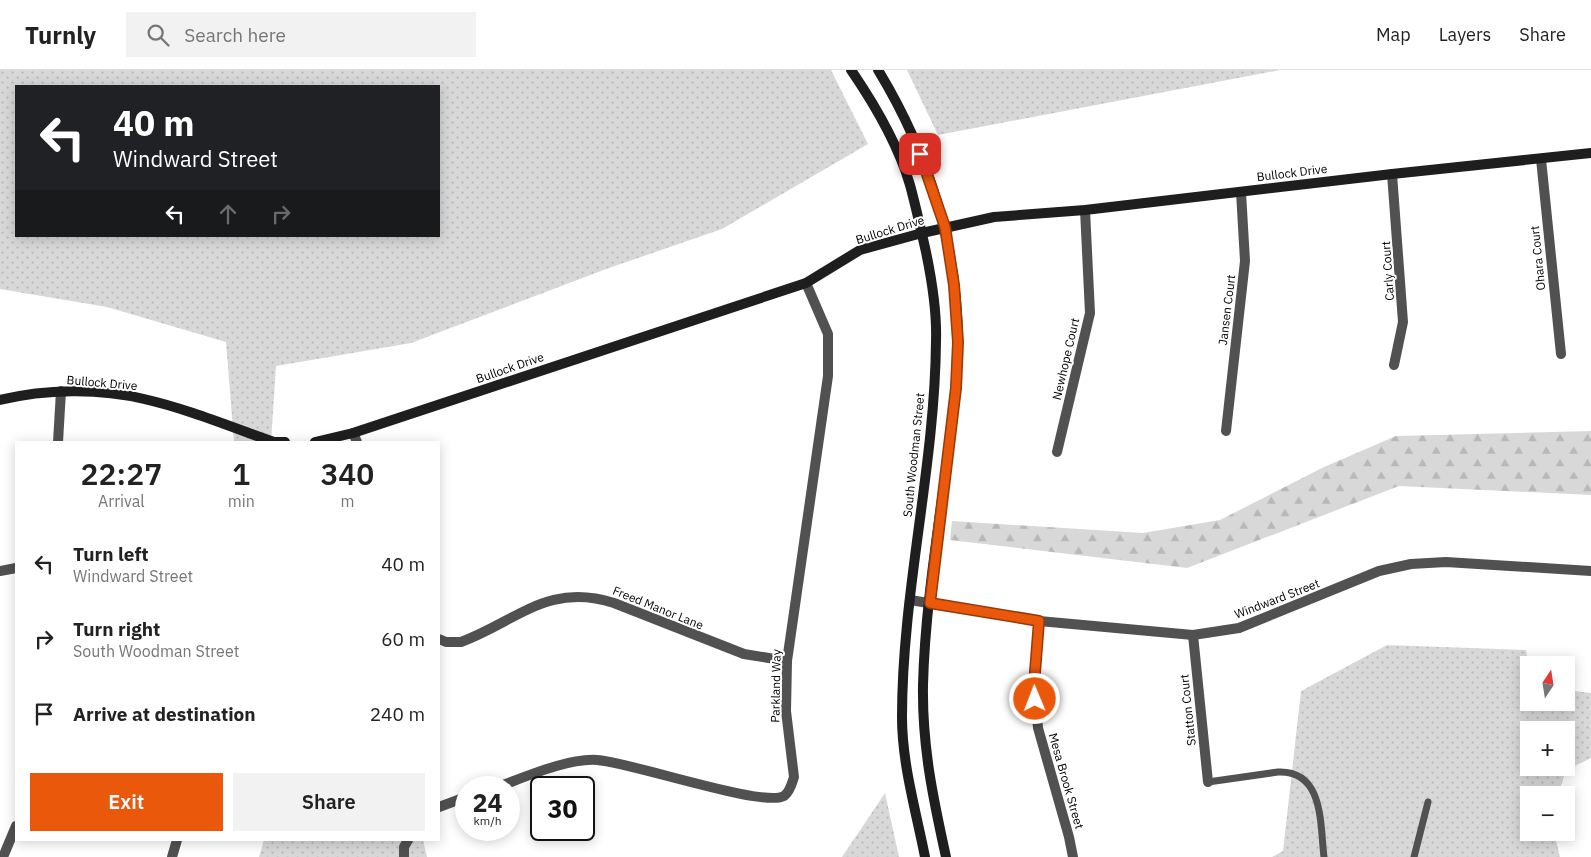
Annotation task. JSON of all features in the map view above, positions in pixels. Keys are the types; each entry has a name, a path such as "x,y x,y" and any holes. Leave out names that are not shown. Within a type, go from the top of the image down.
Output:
{"street":[{"name":"South Woodman Street","path":"851,70 866,91 889,133 910,183 931,279 936,339 934,392 903,669 902,719 907,771 925,857"},
{"path":"878,70 906,120 927,172 945,227 954,285 958,342 956,388 930,603 924,676 924,731 928,773 946,857"},
{"name":"Bullock Drive","path":"325,441 355,438 806,283 860,250 945,227 1010,215 1085,210 1591,153"},
{"name":"Ohara Court","path":"1540,159 1561,354"},
{"name":"Carly Court","path":"1392,174 1403,322 1394,365"},
{"name":"Jansen Court","path":"1226,431 1246,261 1241,192"},
{"name":"Newhope Court","path":"1058,452 1090,313 1085,210"},
{"name":"Parkland Way","path":"520,779 566,764 597,760 630,766 709,787 772,799 784,796 792,787 794,777 786,711 787,661 828,376 828,334 806,283"},
{"name":"Bullock Drive","path":"0,400 20,395 61,391 116,394 144,399 271,441"},
{"path":"58,441 61,391"},
{"name":"Windward Street","path":"910,600 1039,621 1193,635 1239,628 1380,572 1411,564 1446,562 1591,571"},
{"path":"0,571 15,568"},
{"name":"Freed Manor Lane","path":"440,639 446,642 461,642 538,604 559,598 580,596 603,600 744,654 787,661"},
{"name":"Mesa Brook Street","path":"1039,621 1034,685 1038,728 1073,857"},
{"name":"Statton Court","path":"1193,635 1208,782"},
{"path":"440,807 455,801"},
{"path":"3,857 15,828"},
{"path":"172,857 177,841"},
{"path":"404,857 404,847 407,841"}],"lane":[{"path":"1208,782 1286,772 1303,778 1312,789 1316,799 1324,857"},
{"path":"1414,857 1428,802"}],"green space":[{"path":"0,70 831,70 868,144 722,229 609,268 411,343 276,366 271,441 234,441 226,342 107,307 0,289"},
{"path":"907,70 1280,70 938,135"},
{"path":"1591,431 1591,495 1399,486 1187,568 950,540 952,521 1143,533 1220,520 1324,467 1396,436"},
{"path":"1387,645 1526,650 1527,656 1520,656 1520,711 1575,711 1575,691 1591,693 1591,758 1575,766 1575,721 1520,721 1520,776 1564,776 1561,786 1520,786 1520,841 1556,841 1560,857 1272,857 1283,851 1301,691"},
{"path":"885,793 899,857 842,857"},
{"path":"264,841 423,841 427,857 259,857"}],"route":[{"path":"920,154 945,227 954,285 958,342 956,388 930,603 1039,621 1034,685 1035,699"}]}
